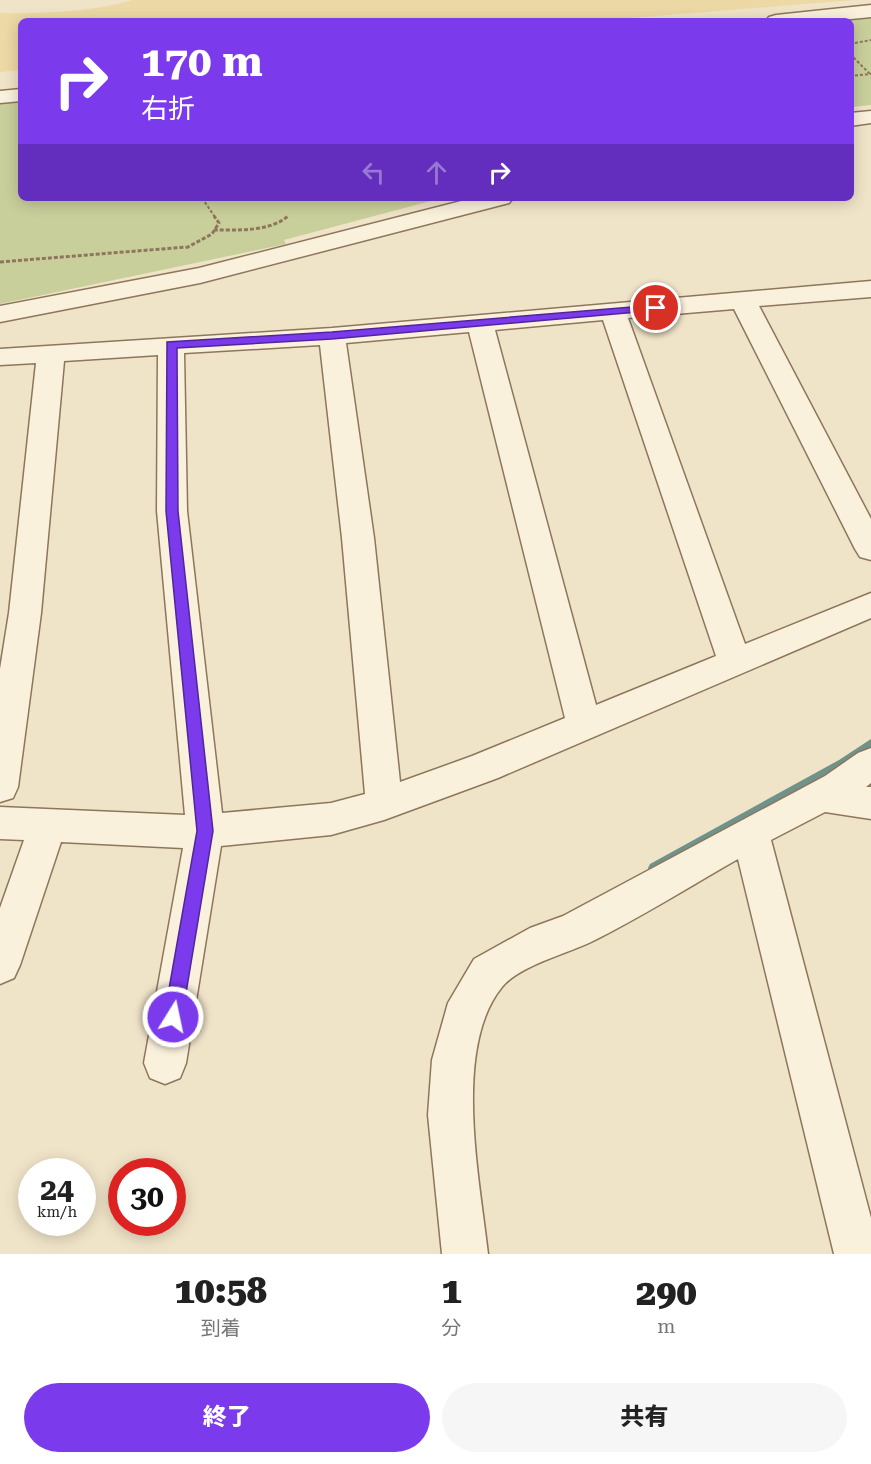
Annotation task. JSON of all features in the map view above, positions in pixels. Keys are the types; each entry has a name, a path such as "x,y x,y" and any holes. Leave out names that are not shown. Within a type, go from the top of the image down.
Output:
{"street":[{"path":"804,18 871,11"},
{"path":"0,97 18,95"},
{"path":"854,119 871,117"},
{"path":"0,314 212,272 489,201"},
{"path":"0,357 332,336 871,289"},
{"path":"743,300 871,549"},
{"path":"613,311 735,663"},
{"path":"480,323 584,726"},
{"path":"332,336 358,538 384,804"},
{"path":"165,1063 205,831 172,511 171,345"},
{"path":"0,787 25,613 51,353"},
{"path":"0,823 205,831 331,819 384,804 485,767 871,605"},
{"path":"465,1254 450,1115 453,1060 469,1003 488,972 526,950 575,930 750,833 822,796 871,763"},
{"path":"822,796 871,803"},
{"path":"0,965 48,825"},
{"path":"750,833 857,1254"}],"path":[{"path":"854,43 871,40"},
{"path":"854,58 871,74"},
{"path":"854,76 871,74"},
{"path":"0,262 186,247 214,230 219,224 204,201"},
{"path":"214,230 271,225 284,222 288,216"},
{"path":"186,247 189,255"}],"green space":[{"path":"871,14 871,105 854,107 854,18 833,18"},
{"path":"18,100 18,201 431,201 284,240 286,244 0,304 0,102"}],"sand":[{"path":"133,0 855,0 630,18 18,18 18,70 0,72 0,13 67,11"}],"waterway":[{"path":"654,868 843,763 871,744"}],"route":[{"path":"173,1017 205,831 172,511 171,345 332,336 656,308"}]}
